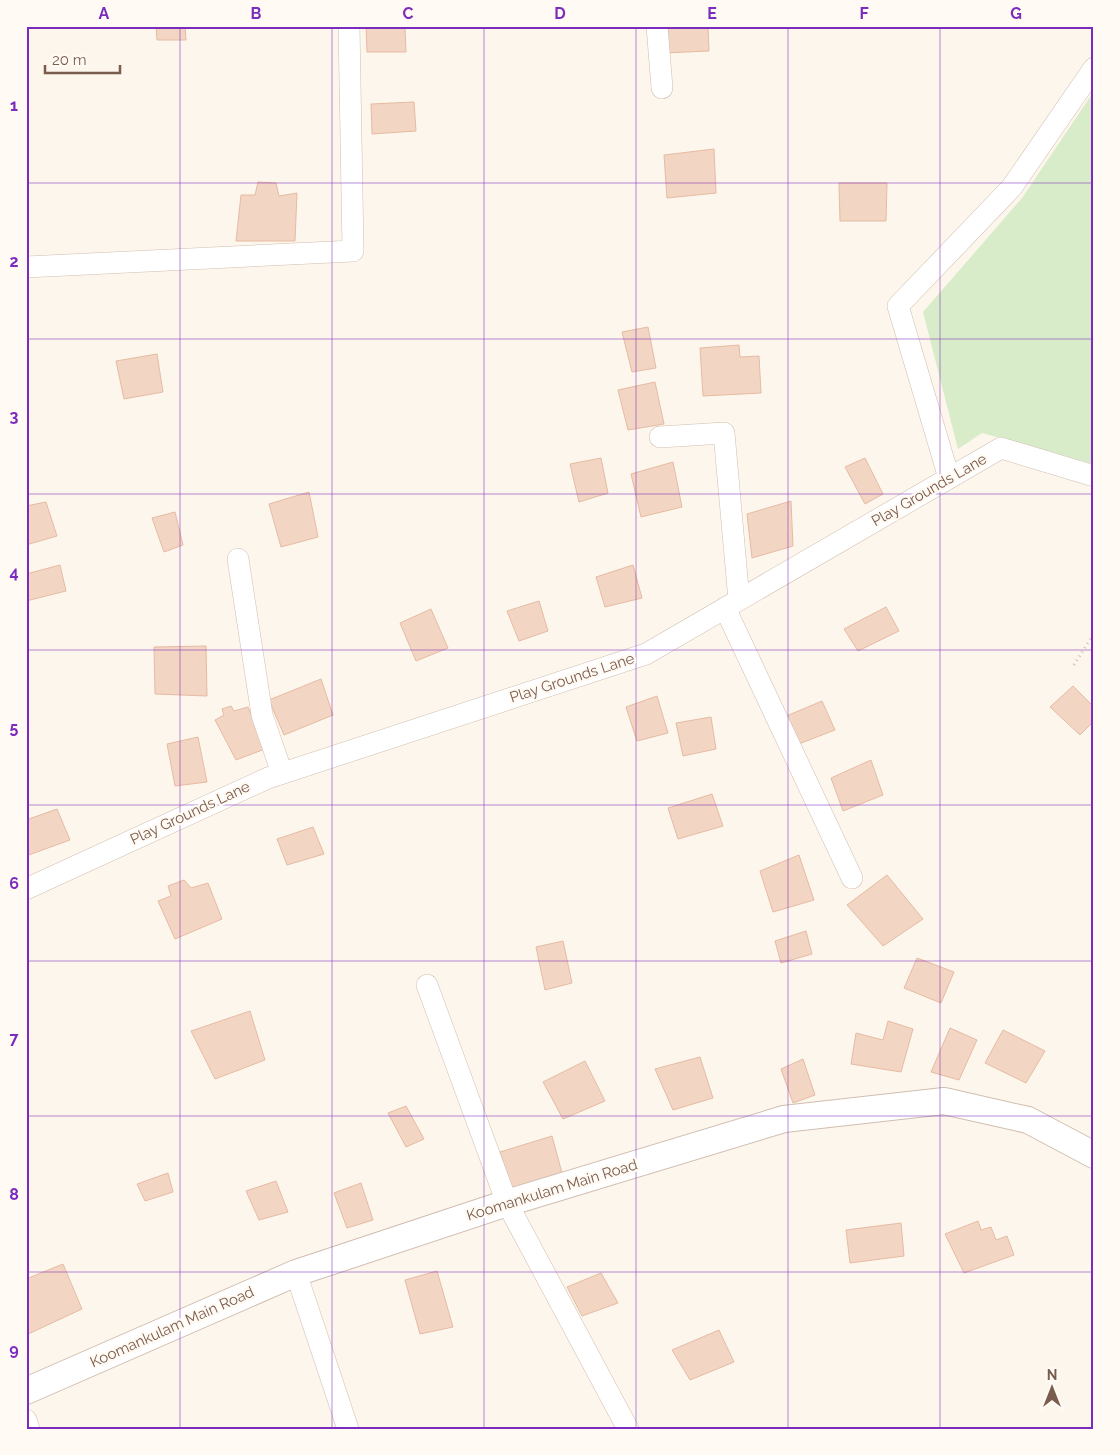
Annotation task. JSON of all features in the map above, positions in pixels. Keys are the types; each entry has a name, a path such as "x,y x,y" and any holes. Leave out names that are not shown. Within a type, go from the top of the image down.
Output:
{"street":[{"path":"26,266 353,250 349,26"},
{"path":"657,26 662,88"},
{"path":"949,478 898,306 1012,187 1094,68"},
{"path":"660,437 724,433 732,604 852,878"},
{"name":"Play Grounds Lane","path":"26,889 268,778 646,654 1001,448 1094,476"},
{"path":"238,559 262,715 282,773"},
{"path":"427,985 507,1203 628,1429"},
{"name":"Koomankulam Main Road","path":"26,1390 296,1273 507,1203 784,1119 944,1101 1028,1120 1094,1155"},
{"path":"296,1273 348,1429"},
{"path":"26,1420 29,1429"}],"path":[{"path":"1074,664 1094,633"}],"green space":[{"path":"1094,91 1094,464 982,433 958,449 923,312 1022,198"}],"building":[{"path":"156,26 185,26 186,40 157,40"},
{"path":"366,26 405,28 406,52 367,52"},
{"path":"708,26 709,51 664,53 664,28"},
{"path":"414,102 416,131 372,134 371,104"},
{"path":"714,149 716,193 667,198 664,155"},
{"path":"258,182 276,183 279,196 297,193 295,241 236,241 241,195 255,195"},
{"path":"839,183 887,183 886,221 840,221"},
{"path":"648,327 656,368 632,372 622,332"},
{"path":"739,345 740,357 759,356 761,393 703,396 700,348"},
{"path":"157,354 163,392 124,399 116,361"},
{"path":"655,382 664,424 628,430 618,390"},
{"path":"601,458 608,493 579,502 570,464"},
{"path":"865,458 883,494 865,504 845,467"},
{"path":"673,462 682,507 641,517 631,474"},
{"path":"309,492 318,537 281,547 269,504"},
{"path":"791,501 793,546 752,558 747,514"},
{"path":"46,502 57,536 26,545 26,506"},
{"path":"175,512 183,545 164,552 152,518"},
{"path":"60,565 66,591 26,601 26,574"},
{"path":"633,565 642,598 605,607 596,577"},
{"path":"539,601 548,631 519,641 507,611"},
{"path":"886,607 899,631 858,651 844,629"},
{"path":"431,609 448,648 416,661 400,623"},
{"path":"206,646 207,696 155,694 154,647"},
{"path":"321,679 333,715 284,735 269,700"},
{"path":"1073,686 1094,707 1094,721 1080,735 1050,707"},
{"path":"657,696 668,733 637,741 626,707"},
{"path":"822,701 835,730 796,745 784,717"},
{"path":"231,706 234,711 248,707 265,749 236,760 215,720 224,715 222,709"},
{"path":"711,717 716,749 683,756 676,723"},
{"path":"198,737 207,782 175,786 167,744"},
{"path":"871,760 883,795 843,811 831,778"},
{"path":"712,794 723,826 678,839 668,808"},
{"path":"57,809 70,840 26,856 26,820"},
{"path":"313,827 324,854 287,865 277,839"},
{"path":"799,855 814,900 773,912 760,871"},
{"path":"887,875 923,919 883,946 847,905"},
{"path":"184,880 191,888 208,883 222,919 175,939 158,901 171,896 168,886"},
{"path":"806,931 812,954 781,963 775,941"},
{"path":"563,941 572,983 545,990 536,947"},
{"path":"917,958 954,972 941,1003 904,988"},
{"path":"250,1011 265,1060 215,1079 191,1031"},
{"path":"888,1021 913,1029 901,1072 851,1064 856,1033 883,1040"},
{"path":"950,1028 977,1040 959,1080 931,1072"},
{"path":"1003,1030 1045,1051 1026,1083 985,1063"},
{"path":"700,1057 713,1098 673,1110 655,1069"},
{"path":"803,1059 815,1095 793,1103 781,1069"},
{"path":"585,1061 605,1101 563,1119 543,1082"},
{"path":"406,1106 424,1139 406,1147 388,1113"},
{"path":"552,1136 562,1173 512,1189 500,1152"},
{"path":"168,1173 173,1192 145,1201 137,1184"},
{"path":"276,1181 288,1212 259,1220 246,1191"},
{"path":"361,1183 373,1220 347,1228 334,1193"},
{"path":"978,1221 981,1230 991,1227 996,1240 1007,1236 1014,1255 964,1273 945,1234"},
{"path":"901,1223 904,1256 850,1263 846,1230"},
{"path":"63,1264 82,1309 26,1335 26,1279"},
{"path":"437,1271 453,1327 420,1334 405,1280"},
{"path":"601,1273 618,1303 582,1316 567,1287"},
{"path":"719,1330 734,1362 690,1380 672,1350"}]}
